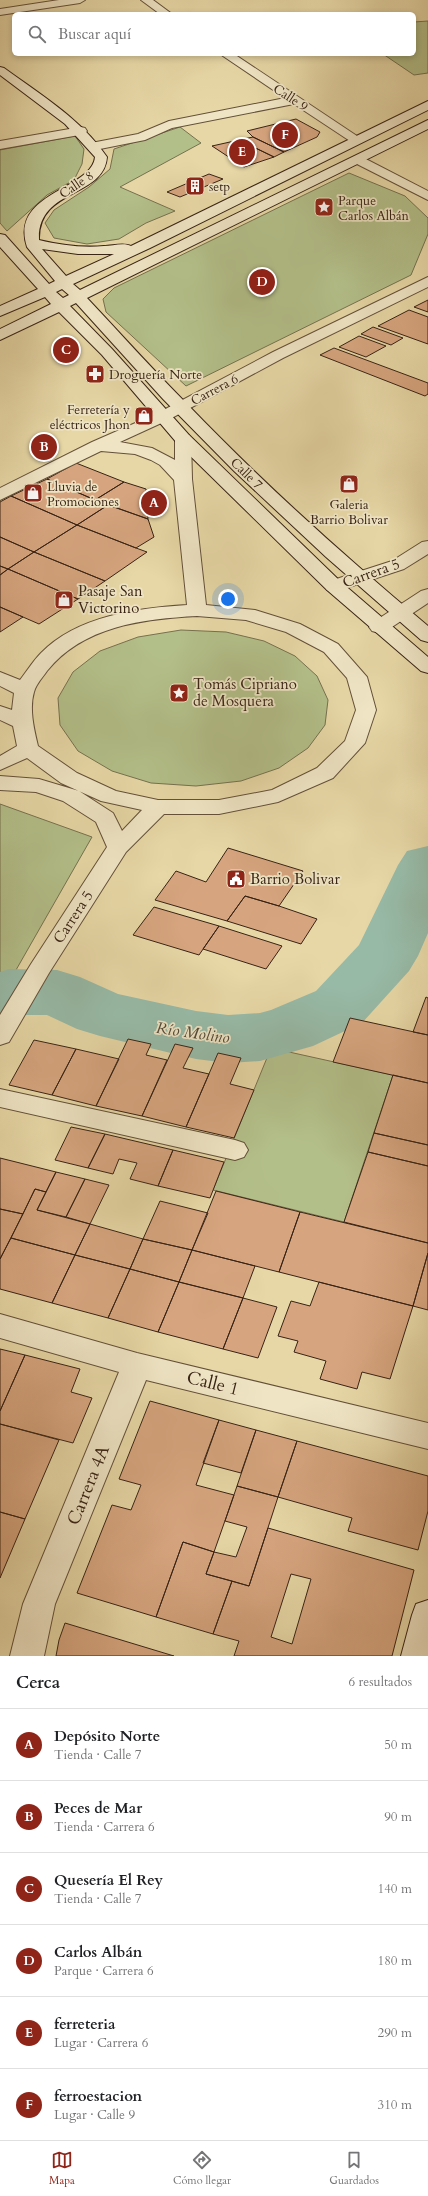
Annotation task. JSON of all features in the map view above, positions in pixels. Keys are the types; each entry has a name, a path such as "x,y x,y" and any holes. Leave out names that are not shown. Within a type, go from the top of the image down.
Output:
{"street":[{"path":"0,12 80,0"},
{"path":"146,0 164,12"},
{"name":"Calle 9","path":"229,56 356,140"},
{"name":"Calle 8","path":"0,70 81,131 95,146 101,157 99,168 91,176 62,192 45,206 33,224 32,242"},
{"path":"95,146 141,137 170,125 294,100"},
{"path":"0,312 145,245 356,140 428,106"},
{"path":"0,335 428,124"},
{"path":"0,145 81,131"},
{"path":"358,159 428,196"},
{"name":"Calle 7","path":"0,238 60,305 107,352 162,417 183,439 334,586 379,627 428,667"},
{"path":"32,242 56,248 86,251 117,250 145,245"},
{"path":"32,242 40,258 66,282 78,296"},
{"name":"Carrera 6","path":"0,495 98,446 162,417 278,355 428,281"},
{"name":"Calle 7","path":"78,296 180,407 261,487 360,578 428,636"},
{"path":"183,439 183,479 197,610"},
{"path":"98,446 136,450 162,458 175,468 183,479"},
{"name":"Carrera 5","path":"334,586 398,565 428,546"},
{"path":"379,627 401,614 428,594"},
{"path":"197,610 248,614 293,628 331,648 357,677 366,710 355,743 325,773 278,795 219,807 158,806 109,796 75,781 28,749 23,723 24,690 41,663 69,641 107,623 143,614 197,610"},
{"path":"0,678 24,690"},
{"path":"0,712 23,723"},
{"path":"0,764 28,749"},
{"path":"0,784 17,783 38,786 71,796 105,818 118,847"},
{"name":"Carrera 5","path":"0,1036 39,970 118,847 158,806"},
{"path":"0,1098 235,1150"},
{"name":"Calle 1","path":"0,1326 137,1365 428,1436"},
{"name":"Carrera 4A","path":"27,1656 39,1604 137,1365"},
{"path":"418,1656 428,1615"}],"green space":[{"path":"428,21 428,73 414,75 386,56 416,56 416,22"},
{"path":"180,127 201,143 120,187 175,211 146,223 119,239 87,244 54,238 45,223 54,210 89,187 110,169 114,149"},
{"path":"75,136 84,149 82,164 74,180 47,195 7,231 0,223 0,150"},
{"path":"349,173 405,196 428,218 428,234 411,275 186,386 106,312 103,299 114,288"},
{"path":"181,630 226,632 264,641 295,656 317,676 328,700 325,725 308,748 279,768 241,781 196,786 151,783 112,771 78,751 60,725 58,698 73,672 100,651 138,637"},
{"path":"0,804 92,837 0,998"},
{"path":"271,1048 393,1075 344,1222 213,1190"}],"building":[{"path":"296,119 320,132 317,137 284,152 253,137 247,131"},
{"path":"253,137 284,152 274,157 239,140"},
{"path":"239,140 274,157 244,167 212,146"},
{"name":"setp","path":"209,174 223,179 180,197 167,192"},
{"path":"428,300 428,312 414,307"},
{"path":"409,310 428,317 428,344 378,326"},
{"path":"373,327 403,338 391,345 361,334"},
{"path":"359,336 386,346 366,357 339,347"},
{"path":"334,348 428,383 428,394 425,396 320,355"},
{"path":"76,463 124,482 95,500 47,479"},
{"path":"47,479 108,505 77,525 11,496"},
{"path":"124,482 146,489 148,519 95,500"},
{"path":"11,496 77,525 34,552 0,537 0,502"},
{"path":"108,505 148,519 154,537 136,548 77,525"},
{"path":"77,525 147,552 105,581 34,552"},
{"path":"0,537 34,552 8,569 0,566"},
{"path":"34,552 105,581 78,599 8,569"},
{"path":"0,566 8,569 0,575"},
{"path":"8,569 78,599 39,624 0,607 0,575"},
{"path":"0,607 23,617 0,632"},
{"path":"228,848 303,871 279,906 245,896 227,921 155,900 176,871 206,882"},
{"path":"245,896 317,919 301,944 227,921"},
{"path":"154,907 219,926 199,955 133,935"},
{"path":"219,926 282,946 266,969 203,949"},
{"path":"426,997 428,998 428,1035 413,1032"},
{"path":"350,1018 428,1035 428,1083 333,1062"},
{"path":"128,1039 151,1044 146,1055 167,1060 142,1116 96,1106"},
{"path":"34,1040 76,1049 52,1095 9,1085"},
{"path":"175,1044 193,1048 183,1068 209,1074 186,1127 142,1116"},
{"path":"76,1049 119,1059 96,1106 52,1095"},
{"path":"218,1053 241,1058 230,1084 254,1090 234,1138 186,1127"},
{"path":"393,1075 428,1083 428,1145 374,1133"},
{"path":"71,1127 105,1134 88,1168 55,1160"},
{"path":"374,1133 428,1145 428,1166 368,1152"},
{"path":"105,1134 173,1150 158,1186 130,1179 137,1163 119,1159 113,1174 88,1168"},
{"path":"173,1150 224,1162 210,1198 158,1186"},
{"path":"368,1152 428,1166 428,1243 344,1222"},
{"path":"0,1158 56,1172 46,1192 35,1189 23,1214 0,1209"},
{"path":"56,1172 85,1179 66,1217 37,1210"},
{"path":"85,1179 109,1185 90,1224 66,1217"},
{"path":"35,1189 46,1192 37,1210 90,1224 75,1255 11,1238"},
{"path":"216,1191 300,1212 279,1272 192,1250"},
{"path":"160,1201 208,1213 192,1250 143,1239"},
{"path":"0,1209 23,1214 0,1259"},
{"path":"300,1212 428,1243 428,1253 413,1306 279,1272"},
{"path":"90,1224 143,1239 130,1269 75,1255"},
{"path":"11,1238 75,1255 52,1303 0,1289 0,1259"},
{"path":"143,1239 192,1250 179,1282 130,1269"},
{"path":"192,1250 255,1266 243,1298 179,1282"},
{"path":"428,1253 428,1310 413,1306"},
{"path":"75,1255 130,1269 108,1318 52,1303"},
{"path":"130,1269 179,1282 158,1332 108,1318"},
{"path":"179,1282 243,1298 223,1349 158,1332"},
{"path":"319,1282 413,1306 390,1379 362,1372 357,1389 320,1379 326,1361 294,1352 298,1341 278,1336 291,1301 310,1306"},
{"path":"243,1298 277,1307 258,1358 223,1349"},
{"path":"0,1349 25,1355 0,1411"},
{"path":"25,1355 80,1369 71,1392 92,1398 73,1443 0,1424 0,1411"},
{"path":"150,1401 219,1420 196,1485 234,1495 214,1552 183,1542 156,1617 77,1593 112,1505 131,1510 141,1485 119,1479"},
{"path":"219,1420 256,1430 241,1473 203,1463"},
{"path":"0,1424 59,1440 25,1519 0,1512"},
{"path":"256,1430 297,1441 278,1497 237,1486"},
{"path":"297,1441 428,1476 428,1511 418,1550 348,1531 352,1518 278,1497"},
{"path":"237,1486 278,1497 249,1586 206,1574 214,1552 236,1557 247,1527 225,1521"},
{"path":"0,1512 25,1519 0,1578"},
{"path":"268,1528 414,1570 392,1656 234,1656 239,1641 213,1634 232,1581 249,1586","holes":["291,1574 311,1579 292,1644 271,1637"]},
{"path":"183,1542 214,1552 206,1574 232,1581 213,1634 156,1617"},
{"path":"65,1623 174,1656 56,1656 59,1640"}],"waterway":[{"name":"Río Molino","path":"0,998 9,992 57,993 100,1013 196,1035 228,1039 260,1037 290,1029 339,1007 386,956 428,865"}],"place":[{"name":"ferroestacion","path":"285,135"},
{"name":"ferreteria","path":"242,152"},
{"name":"setp","path":"195,186"},
{"name":"Parque Carlos Albán","path":"324,207"},
{"name":"Carlos Albán","path":"262,282"},
{"name":"Quesería El Rey","path":"66,350"},
{"name":"Droguería Norte","path":"95,374"},
{"name":"Ferretería y eléctricos Jhon","path":"144,416"},
{"name":"Peces de Mar","path":"44,447"},
{"name":"Galeria Barrio Bolivar","path":"349,484"},
{"name":"Lluvia de Promociones","path":"33,493"},
{"name":"Depósito Norte","path":"154,503"},
{"name":"Pasaje San Victorino","path":"64,600"},
{"name":"Tomás Cipriano de Mosquera","path":"179,693"},
{"name":"Barrio Bolivar","path":"236,879"}]}
